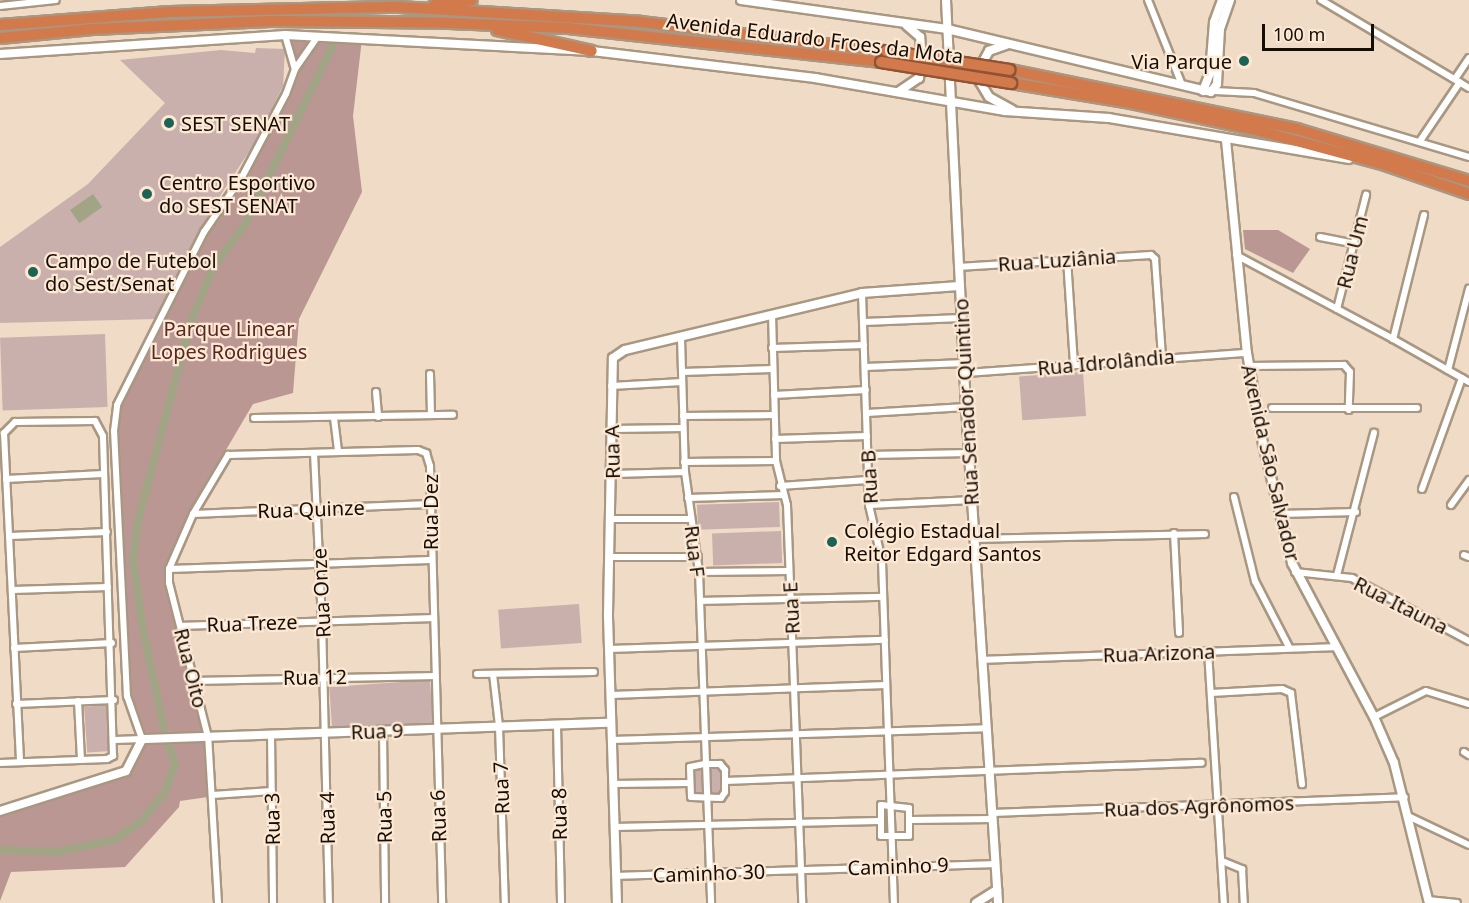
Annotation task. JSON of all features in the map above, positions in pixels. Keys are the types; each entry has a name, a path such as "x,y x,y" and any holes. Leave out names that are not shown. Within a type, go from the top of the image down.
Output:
{"highway":[{"path":"399,8 472,0"},
{"name":"Avenida Eduardo Froes da Mota","path":"0,25 170,12 399,8 642,22 886,51 1010,70 1297,129 1469,181"},
{"name":"Avenida Eduardo Froes da Mota","path":"0,38 93,29 271,21 449,23 568,28 881,62 1011,83 1241,127 1385,165 1469,194"},
{"path":"449,23 592,51"}],"street":[{"path":"0,6 57,0"},
{"path":"741,0 947,29 1203,91 1254,93 1469,157"},
{"name":"Rua Senador Quintino","path":"946,0 954,102 959,286 993,816 996,899"},
{"path":"1148,0 1182,85"},
{"path":"1203,91 1210,73 1214,22 1222,0"},
{"path":"1215,91 1220,29 1230,0"},
{"path":"1321,0 1469,88"},
{"path":"935,27 942,25 947,17"},
{"path":"898,92 919,78 924,47 920,37 902,23"},
{"path":"949,44 956,36 965,33"},
{"path":"285,35 295,69"},
{"path":"0,54 285,35 592,51 898,92 1016,111 1089,115 1226,140 1385,165"},
{"path":"0,811 126,771 142,739 127,696 114,431 117,405 204,232 242,177 286,94 295,69 318,36"},
{"path":"1016,111 985,93 981,71 994,47 1024,46"},
{"path":"1420,141 1469,58"},
{"path":"936,99 952,81"},
{"name":"Avenida São Salvador","path":"1226,140 1249,366 1280,514 1295,572 1374,717 1405,797 1429,902"},
{"name":"Rua Um","path":"1337,309 1366,195"},
{"path":"1393,339 1424,215"},
{"path":"1320,237 1354,244"},
{"name":"Rua Luziânia","path":"958,267 1142,254 1155,259 1162,356"},
{"path":"1236,255 1469,382"},
{"path":"1067,259 1074,364"},
{"name":"Rua A","path":"617,903 609,649 613,474 610,363 618,353 862,293 959,286"},
{"path":"1449,370 1469,289"},
{"name":"Rua B","path":"862,293 869,505 882,561 892,837"},
{"name":"Rua E","path":"772,314 774,439 780,486 784,495 792,600 802,903"},
{"path":"864,322 961,318"},
{"name":"Rua F","path":"681,338 684,462 699,572 704,692 703,738 707,798"},
{"path":"772,348 864,345"},
{"name":"Rua Idrolândia","path":"966,373 1162,356 1247,353"},
{"path":"865,367 965,363"},
{"path":"1249,366 1344,365 1350,372 1349,410"},
{"path":"682,372 772,369"},
{"path":"430,374 431,415"},
{"path":"1422,489 1462,378"},
{"path":"610,386 682,382"},
{"path":"774,395 866,390"},
{"path":"376,392 378,417"},
{"path":"867,413 966,407"},
{"path":"1272,408 1349,410 1417,408"},
{"path":"254,418 453,415"},
{"path":"683,416 774,415"},
{"path":"0,763 110,758 115,740 114,700 107,532 99,423 69,418 15,422 8,426 4,438 20,762"},
{"path":"334,418 338,452"},
{"path":"612,429 683,428"},
{"path":"1337,575 1356,512 1374,433"},
{"path":"774,439 867,436"},
{"name":"Rua Dez","path":"193,513 222,461 234,455 418,450 426,453 435,729"},
{"name":"Rua Onze","path":"314,453 325,732"},
{"path":"869,455 970,453"},
{"path":"684,462 776,461"},
{"path":"613,474 685,472"},
{"path":"6,479 103,474"},
{"path":"780,486 868,480"},
{"path":"1451,505 1469,480"},
{"path":"688,498 784,495"},
{"path":"1234,497 1255,581 1289,647"},
{"path":"869,505 972,500"},
{"name":"Rua Quinze","path":"193,513 429,504"},
{"path":"1280,514 1356,512"},
{"path":"193,513 169,569 430,560"},
{"path":"612,519 692,519"},
{"path":"10,536 107,532"},
{"path":"1174,533 1179,633"},
{"path":"974,539 1204,534"},
{"path":"610,557 698,557"},
{"name":"Rua Oito","path":"169,569 169,583 196,681 208,737 218,903"},
{"path":"699,572 789,571"},
{"name":"Rua Itauna","path":"1295,572 1337,575 1363,583 1469,641"},
{"path":"13,590 108,587"},
{"path":"700,601 883,597"},
{"name":"Rua Treze","path":"181,626 432,618"},
{"path":"609,649 885,640"},
{"path":"14,648 112,643"},
{"name":"Rua Arizona","path":"982,660 1336,647"},
{"path":"1208,651 1224,903"},
{"path":"477,674 594,672"},
{"name":"Rua 7","path":"493,674 499,726 505,903"},
{"name":"Rua 12","path":"196,681 324,676 434,676"},
{"path":"611,695 886,685"},
{"path":"1210,693 1282,689 1291,693 1302,784"},
{"path":"1374,717 1426,691 1469,704"},
{"path":"16,704 114,700"},
{"path":"78,701 81,760"},
{"name":"Rua 9","path":"142,739 611,723"},
{"name":"Rua 8","path":"557,725 561,903"},
{"path":"612,740 987,728"},
{"name":"Rua 6","path":"435,729 442,903"},
{"name":"Rua 5","path":"383,730 385,903"},
{"name":"Rua 4","path":"325,732 329,903"},
{"name":"Rua 3","path":"271,734 273,903"},
{"path":"115,740 142,739"},
{"path":"726,781 889,777 1202,763"},
{"path":"705,764 722,765 726,781 724,795 692,799 689,783 691,766 705,764"},
{"path":"613,784 689,783"},
{"path":"212,795 272,791"},
{"name":"Rua dos Agrônomos","path":"913,820 1405,797"},
{"path":"707,798 711,903"},
{"path":"890,804 908,807 913,820 909,836 892,837 880,834 879,806 890,804"},
{"path":"1410,817 1469,845"},
{"path":"615,827 800,825 879,821"},
{"path":"892,837 894,903"},
{"path":"1222,861 1242,869 1244,903"},
{"name":"Caminho 9","path":"801,869 995,864"},
{"name":"Caminho 30","path":"616,876 801,869"},
{"path":"976,903 996,899"},
{"path":"1429,902 1457,903"}],"shaded area":[{"name":"Centro Esportivo do SEST SENAT","path":"256,48 285,49 283,86 256,141 214,205 157,319 0,323 0,247 88,184 165,103 120,60 221,50 255,53"},
{"path":"93,194 102,207 79,223 70,210"},
{"path":"105,334 108,407 3,411 0,338"},
{"path":"1083,372 1086,416 1022,420 1019,376"},
{"path":"779,502 780,527 698,530 697,505"},
{"path":"781,531 782,563 713,565 712,533"},
{"path":"579,604 582,643 501,649 498,610"},
{"path":"430,680 433,723 332,730 329,687"},
{"path":"108,705 111,751 87,753 84,707"},
{"path":"694,767 722,767 722,794 694,794"}],"green space":[{"name":"Parque Linear Lopes Rodrigues","path":"285,36 362,39 353,116 362,192 299,319 293,393 253,404 223,455 168,568 210,736 215,796 180,801 179,807 125,867 11,872 0,901 0,809 124,771 141,739 131,720 126,697 115,431 118,404 126,383 169,313 206,229 260,153 295,69"},
{"path":"1243,230 1278,230 1310,249 1293,273 1245,249"}],"waterway":[{"path":"165,733 143,630 133,560 138,521 190,324 214,266 245,225 333,45"},
{"path":"0,850 56,852 114,840 141,822 165,792 175,765 168,744"}],"place":[{"name":"Via Parque","path":"1244,61"},
{"name":"SEST SENAT","path":"169,123"},
{"name":"Centro Esportivo do SEST SENAT","path":"147,194"},
{"name":"Campo de Futebol do Sest/Senat","path":"33,272"},
{"name":"Colégio Estadual Reitor Edgard Santos","path":"832,542"}]}
